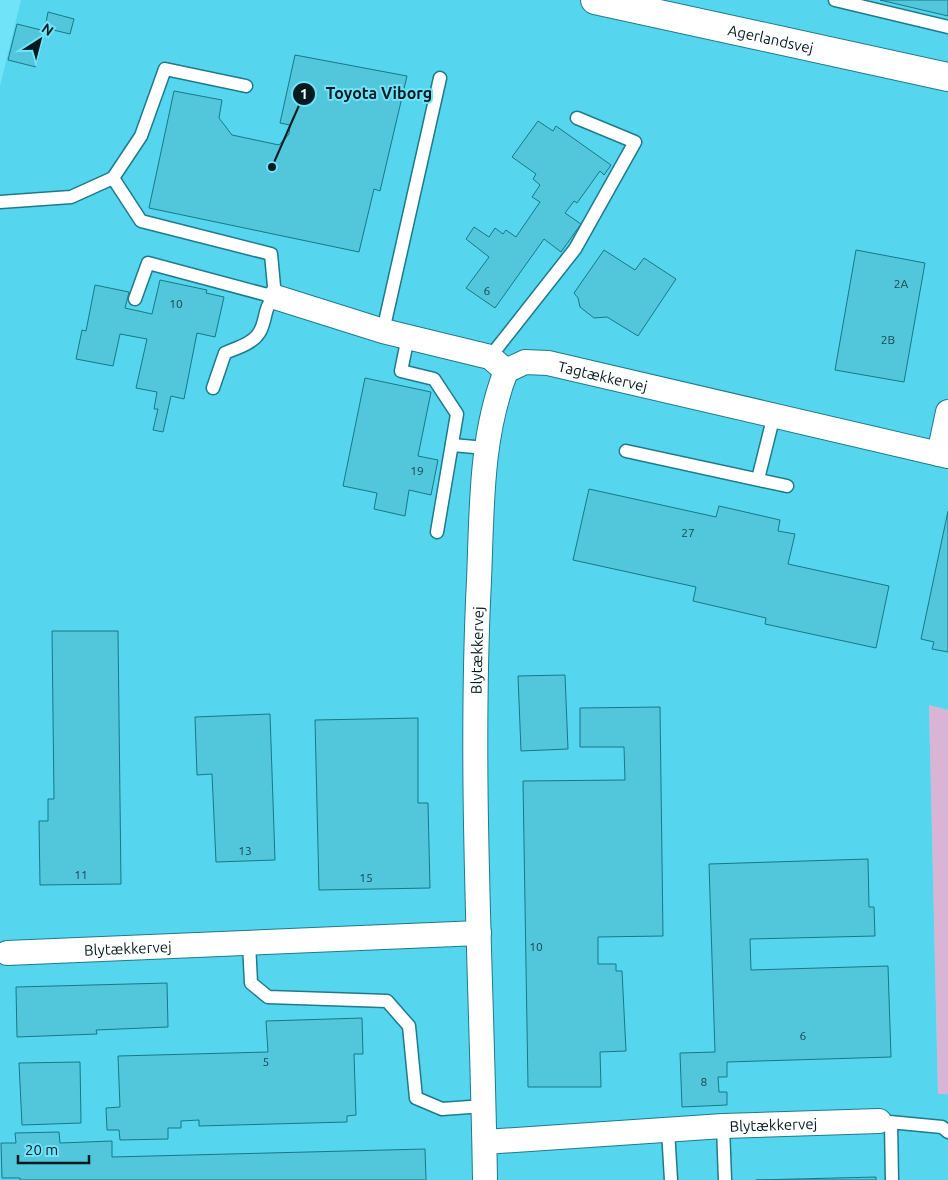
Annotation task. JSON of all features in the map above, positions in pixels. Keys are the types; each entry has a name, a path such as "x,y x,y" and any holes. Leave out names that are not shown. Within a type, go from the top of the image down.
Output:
{"street":[{"name":"Agerlandsvej","path":"595,0 948,78"},
{"path":"275,297 498,364"},
{"name":"Tagtækkervej","path":"498,364 548,363 943,455 948,412"},
{"name":"Blytækkervej","path":"485,1180 474,678 486,448 496,397 498,364"},
{"name":"Blytækkervej","path":"7,953 479,933"},
{"name":"Blytækkervej","path":"485,1142 723,1126 885,1122"}],"lane":[{"path":"835,0 948,28"},
{"path":"0,202 71,197 113,178 141,136 166,69 246,86"},
{"path":"383,331 440,78"},
{"path":"498,364 575,249 635,142 577,118"},
{"path":"113,178 141,221 271,254 275,297"},
{"path":"135,299 148,263 275,297"},
{"path":"213,388 225,353 245,345 260,332 268,302 275,297"},
{"path":"408,337 400,371 434,379 457,414 436,532"},
{"path":"758,479 774,415"},
{"path":"452,445 486,448"},
{"path":"626,451 787,486"},
{"path":"248,943 251,983 268,997 387,1001 409,1026 416,1098 442,1109 484,1106"},
{"path":"892,1180 885,1122 942,1127 948,1132"},
{"path":"723,1126 724,1180"},
{"path":"668,1130 671,1180"}],"shaded area":[{"path":"21,0 948,0 948,710 929,705 938,1093 948,1094 948,1180 0,1180 0,86"},
{"path":"929,705 948,710 948,1094 938,1094"}],"building":[{"path":"880,0 948,0 948,16"},
{"path":"48,12 74,19 70,34 45,28"},
{"path":"17,24 45,31 36,67 8,60"},
{"path":"295,55 407,76 380,191 374,189 359,252 149,208 174,91 222,100 219,118 232,135 279,145 289,134 290,125 280,123"},
{"path":"538,121 553,131 556,126 611,165 604,175 600,171 577,203 574,201 565,213 581,224 561,252 544,239 495,308 466,288 489,257 466,239 474,227 489,237 495,228 503,234 506,230 516,237 540,202 532,197 540,185 533,179 536,174 512,157"},
{"path":"604,250 635,270 644,258 676,279 638,336 607,317 594,318 580,307 578,298 574,293"},
{"path":"856,250 925,263 904,382 835,370"},
{"path":"160,280 207,290 206,293 224,297 215,337 197,333 184,399 171,396 163,432 153,430 158,409 154,409 157,392 136,388 147,339 120,334 113,366 76,359 82,330 86,331 95,285 129,292 125,308 152,314"},
{"path":"365,378 431,392 418,456 438,460 431,495 409,490 405,516 374,509 377,493 343,486"},
{"path":"589,489 716,517 719,506 780,520 778,531 795,534 788,564 889,586 876,648 765,624 766,618 693,601 696,587 573,560"},
{"path":"948,511 948,652 932,649 934,642 921,639"},
{"path":"52,631 118,631 121,884 40,885 39,821 48,821 48,799 54,799"},
{"path":"565,675 568,749 521,751 518,676"},
{"path":"660,707 663,936 598,937 598,964 616,964 616,971 622,971 626,1051 600,1052 601,1087 528,1087 523,781 625,780 624,747 580,747 580,708"},
{"path":"270,714 275,860 216,862 212,774 197,775 195,717"},
{"path":"418,718 418,803 428,803 430,888 319,890 315,720"},
{"path":"868,859 869,907 874,907 875,936 750,939 751,970 888,966 891,1057 727,1062 727,1077 718,1077 719,1092 727,1092 727,1105 682,1107 680,1053 715,1052 709,864"},
{"path":"167,983 168,1027 96,1030 97,1034 17,1037 16,987"},
{"path":"362,1018 363,1054 354,1054 356,1115 347,1116 347,1122 199,1126 199,1120 181,1121 181,1128 168,1128 168,1139 120,1140 119,1130 107,1130 106,1108 120,1107 118,1056 268,1052 266,1021"},
{"path":"80,1062 81,1123 22,1125 19,1063"},
{"path":"59,1132 60,1143 112,1141 112,1157 425,1149 426,1180 20,1180 20,1178 2,1178 1,1143 16,1143 15,1133"},
{"path":"876,1177 876,1180 756,1180"}],"place":[{"name":"Toyota Viborg","path":"272,167"}]}
